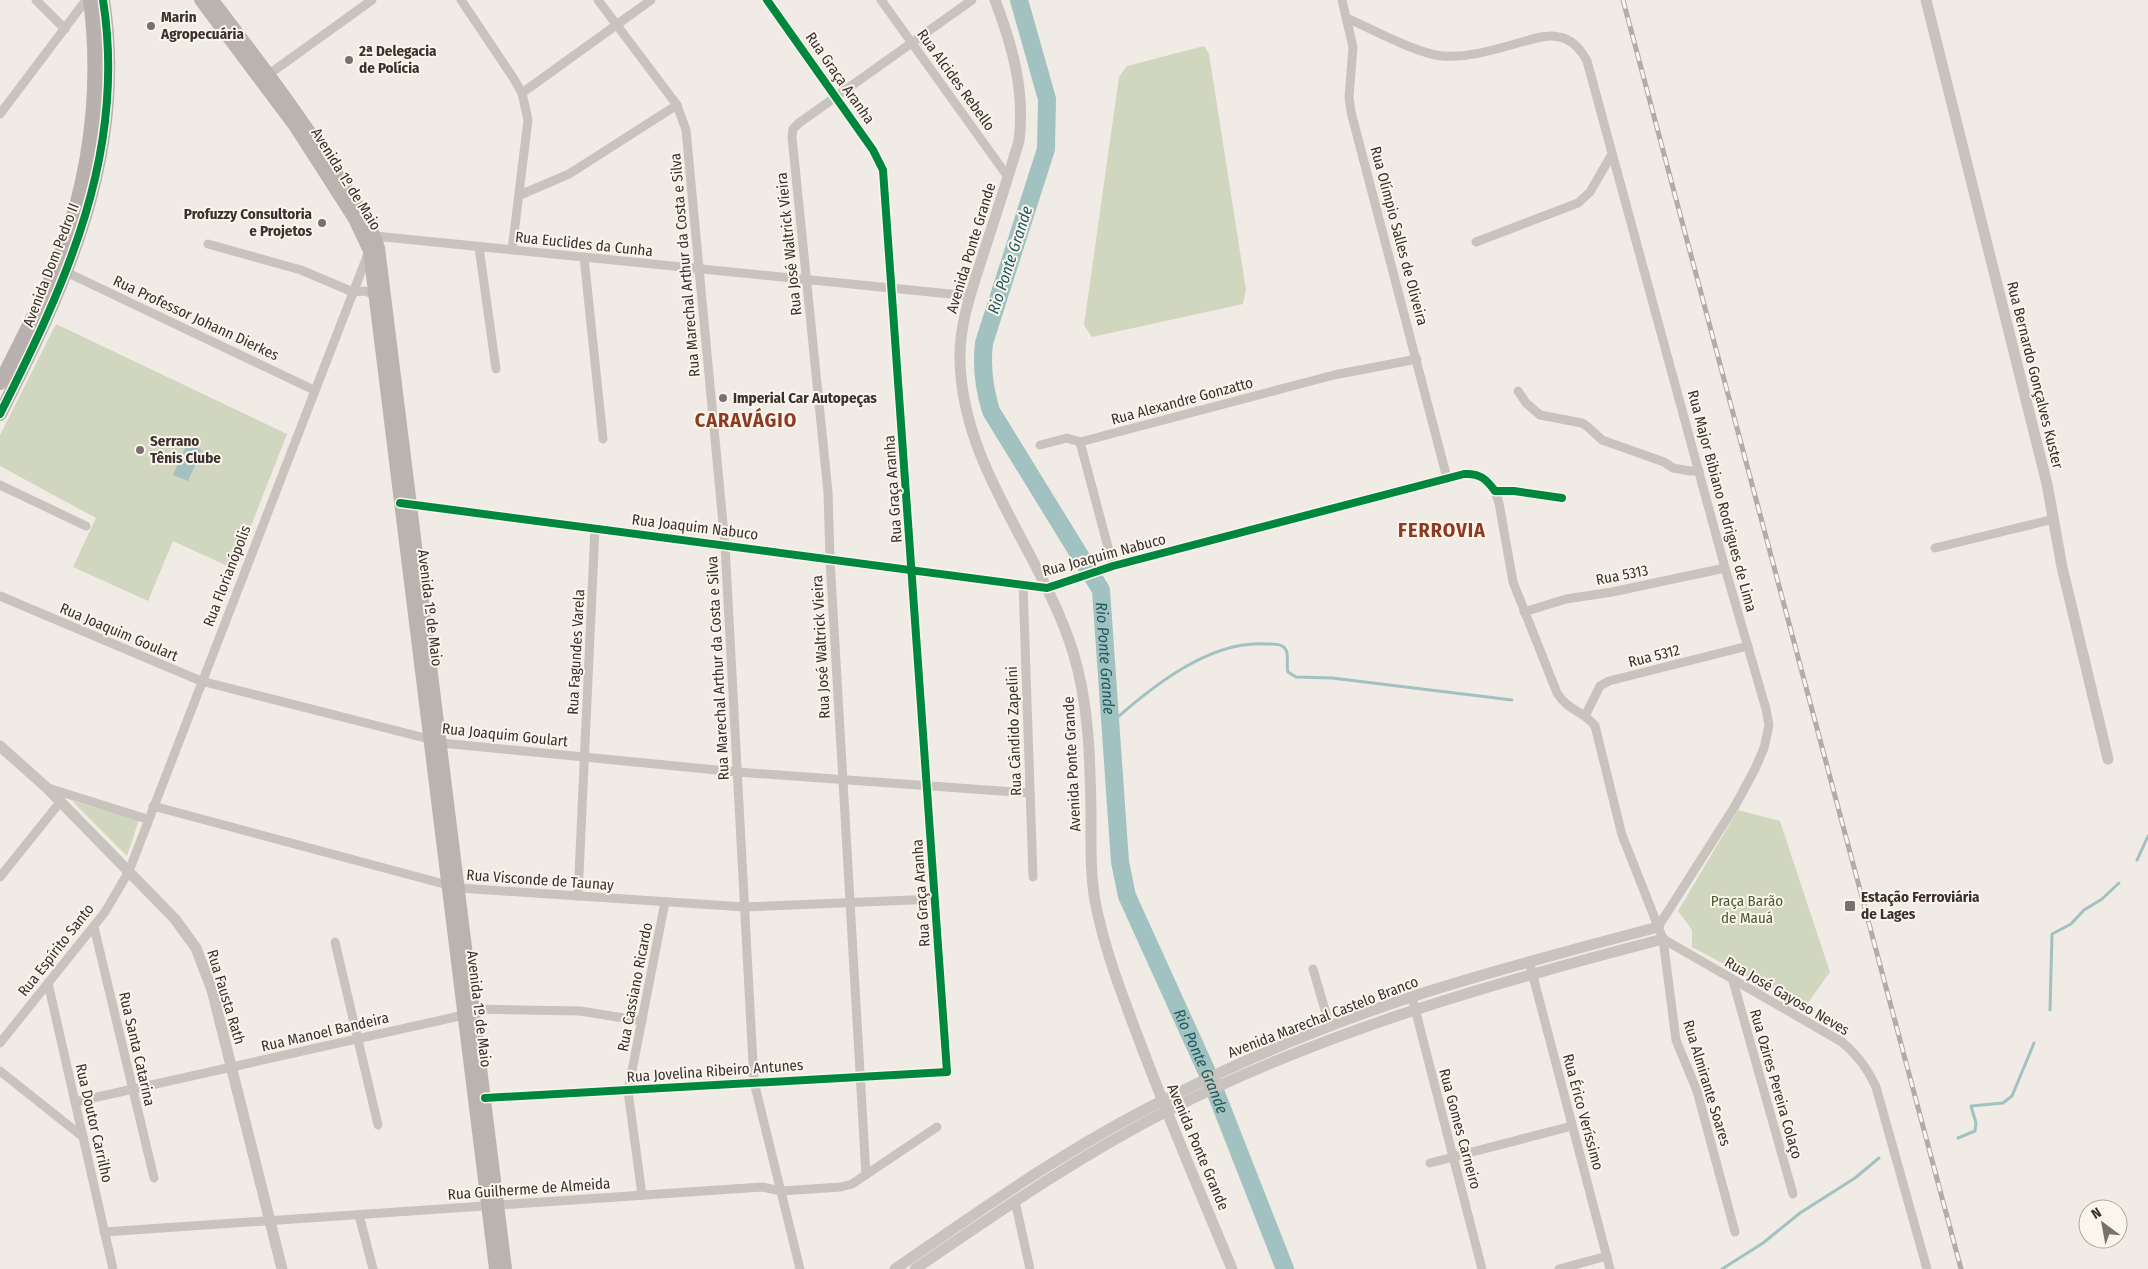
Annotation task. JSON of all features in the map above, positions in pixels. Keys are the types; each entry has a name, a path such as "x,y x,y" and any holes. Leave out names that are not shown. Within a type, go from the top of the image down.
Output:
{"main road":[{"name":"Avenida Dom Pedro II","path":"0,383 62,249 83,180 92,126 95,79 95,46 90,0"},
{"name":"Avenida Dom Pedro II","path":"0,414 66,272 84,222 101,155 108,80 103,0"},
{"name":"Avenida 1º de Maio","path":"200,0 266,77"},
{"name":"Avenida 1º de Maio","path":"213,0 375,236 379,248 405,503"},
{"name":"Avenida 1º de Maio","path":"316,150 363,234 369,252 405,503 493,1206 506,1269"},
{"path":"369,252 375,236"},
{"name":"Avenida 1º de Maio","path":"469,1012 485,1098 493,1206 495,1269"}],"street":[{"path":"36,0 65,29"},
{"path":"0,114 86,0"},
{"path":"266,77 372,0"},
{"path":"461,0 522,93 528,120 512,250"},
{"name":"Rua Marechal Arthur da Costa e Silva","path":"598,0 677,105 686,130 725,545 754,1082 800,1269"},
{"path":"522,93 651,0"},
{"name":"Rua Graça Aranha","path":"768,0 874,150 883,170 893,288 947,1072"},
{"name":"Rua Alcides Rebello","path":"881,0 1008,177"},
{"name":"Rua José Waltrick Vieira","path":"866,1175 842,780 828,492 792,133 799,123 972,0"},
{"name":"Avenida Ponte Grande","path":"995,0 1017,67 1021,96 1019,141 970,296 963,328 960,357 962,390 969,421 981,458 1047,588 1072,651 1084,690 1089,752 1091,865 1101,928 1110,963 1164,1106 1232,1269"},
{"name":"Rua Olímpio Salles de Oliveira","path":"1342,0 1353,48 1350,82 1351,112 1447,478"},
{"name":"Rua Bernardo Gonçalves Kuster","path":"1926,0 2047,484 2062,567 2108,760"},
{"name":"Rua Major Bibiano Rodrigues de Lima","path":"1346,18 1424,51 1441,56 1476,54 1533,39 1559,36 1571,42 1581,51 1587,61 1725,568 1766,709 1768,725 1764,748 1746,787 1658,927"},
{"path":"520,195 569,174 677,105"},
{"path":"1476,242 1578,203 1590,192 1612,154"},
{"name":"Rua Euclides da Cunha","path":"375,236 970,296"},
{"path":"208,244 301,270 353,292 365,291 374,295"},
{"path":"480,247 496,369"},
{"name":"Rua Florianópolis","path":"129,871 152,806 369,252"},
{"path":"584,258 603,439"},
{"name":"Rua Professor Johann Dierkes","path":"66,272 314,390"},
{"name":"Rua Alexandre Gonzatto","path":"1040,444 1067,438 1080,442 1334,375 1417,359"},
{"path":"1518,391 1526,403 1540,415 1572,420 1588,427 1602,440 1612,445 1664,462 1673,468 1699,471"},
{"path":"1080,442 1113,566"},
{"name":"Rua Joaquim Nabuco","path":"405,503 1047,588 1113,566 1447,478 1474,474 1483,476 1495,491"},
{"path":"0,485 86,526"},
{"path":"1562,498 1514,491 1495,491 1514,582 1524,612 1562,701 1568,707 1586,716"},
{"path":"1936,548 2054,519"},
{"name":"Rua Fagundes Varela","path":"578,896 595,528"},
{"name":"Rua 5313","path":"1524,612 1566,599 1612,592 1725,568"},
{"name":"Rua Cândido Zapelini","path":"1023,584 1033,877"},
{"name":"Rua Joaquim Goulart","path":"0,596 201,681 435,741 737,772 1030,793"},
{"name":"Rua 5312","path":"1586,716 1600,686 1609,681 1748,646"},
{"name":"Rua Almirante Soares","path":"1586,716 1594,726 1622,835 1663,940 1676,1040 1697,1091 1735,1232"},
{"name":"Rua Fausta Rath","path":"0,746 48,788 129,871 175,919 196,948 212,990 282,1269"},
{"path":"48,788 147,820"},
{"path":"1,872 61,801"},
{"name":"Rua Visconde de Taunay","path":"152,806 453,887 745,907 935,899"},
{"name":"Rua Espírito Santo","path":"0,1043 94,927 129,871"},
{"name":"Rua Cassiano Ricardo","path":"642,1196 628,1091 665,902"},
{"name":"Rua Santa Catarina","path":"94,927 154,1178"},
{"name":"Avenida Marechal Castelo Branco","path":"895,1269 1016,1187 1090,1141 1330,1027 1412,997 1529,962 1658,927"},
{"name":"Avenida Marechal Castelo Branco","path":"1222,1079 1415,1009 1532,974 1663,940"},
{"name":"Rua José Gayoso Neves","path":"1663,940 1842,1042 1858,1056 1867,1068 1876,1087 1927,1269"},
{"path":"335,942 378,1125"},
{"name":"Rua Érico Veríssimo","path":"1529,962 1610,1269"},
{"path":"1313,969 1330,1027"},
{"name":"Rua Ozires Pereira Colaço","path":"1733,981 1793,1194"},
{"name":"Rua Doutor Carrilho","path":"48,983 113,1269"},
{"name":"Rua Gomes Carneiro","path":"1412,997 1482,1269"},
{"name":"Rua Manoel Bandeira","path":"75,1102 469,1012 580,1011 642,1021"},
{"path":"0,1071 83,1137"},
{"name":"Rua Jovelina Ribeiro Antunes","path":"485,1098 746,1085 754,1082 947,1072"},
{"name":"Avenida Marechal Castelo Branco","path":"915,1269 1015,1201 1113,1141 1164,1106"},
{"path":"1430,1163 1572,1126"},
{"name":"Rua Guilherme de Almeida","path":"104,1232 762,1187 781,1191 841,1187 852,1184 937,1127"},
{"path":"1016,1187 1015,1201 1030,1269"},
{"path":"359,1215 373,1269"},
{"path":"1559,1269 1607,1256"}],"green space":[{"path":"1204,46 1209,54 1246,290 1243,304 1092,337 1084,325 1119,77 1127,66"},
{"name":"Serrano Tênis Clube","path":"56,324 287,434 234,569 173,541 148,601 73,567 96,518 0,466 0,435"},
{"path":"72,801 139,820 127,856"},
{"name":"Praça Barão de Mauá","path":"1738,810 1780,821 1830,972 1805,1007 1692,947 1692,930 1678,911"}],"water":[{"path":"187,444 202,450 188,481 173,475"}],"waterway":[{"name":"Rio Ponte Grande","path":"1019,0 1047,99 1046,149 984,343 983,369 987,394 991,411 1101,590 1120,862 1127,896 1212,1083 1285,1269"},
{"path":"1110,724 1143,696 1182,669 1202,658 1223,650 1245,645 1274,644 1282,646 1287,652 1288,672 1296,677 1332,678 1512,700"},
{"path":"2137,860 2148,836"},
{"path":"2050,1010 2052,934 2071,924 2084,910 2102,899 2119,883"},
{"path":"1958,1138 1975,1131 1976,1123 1971,1106 2003,1103 2012,1096 2034,1043"},
{"path":"1722,1269 1763,1243 1800,1213 1855,1178 1879,1158"}],"railway":[{"path":"1623,0 1961,1269"}],"cycle path":[{"path":"0,414 68,266 85,215 98,163 106,110 108,56 103,0"},
{"path":"485,1098 947,1072 883,170 873,150 767,0"},
{"path":"400,503 1047,588 1113,566 1464,474 1482,478 1495,491 1514,491 1562,498"}],"place":[{"name":"Marin Agropecuária","path":"151,26"},
{"name":"2ª Delegacia de Polícia","path":"349,60"},
{"name":"Profuzzy Consultoria e Projetos","path":"322,223"},
{"name":"Imperial Car Autopeças","path":"723,398"},
{"name":"Serrano Tênis Clube","path":"140,450"},
{"name":"Estação Ferroviária de Lages","path":"1850,906"}],"district":[{"name":"CARAVÁGIO","path":"746,420"},
{"name":"FERROVIA","path":"1442,530"}]}
